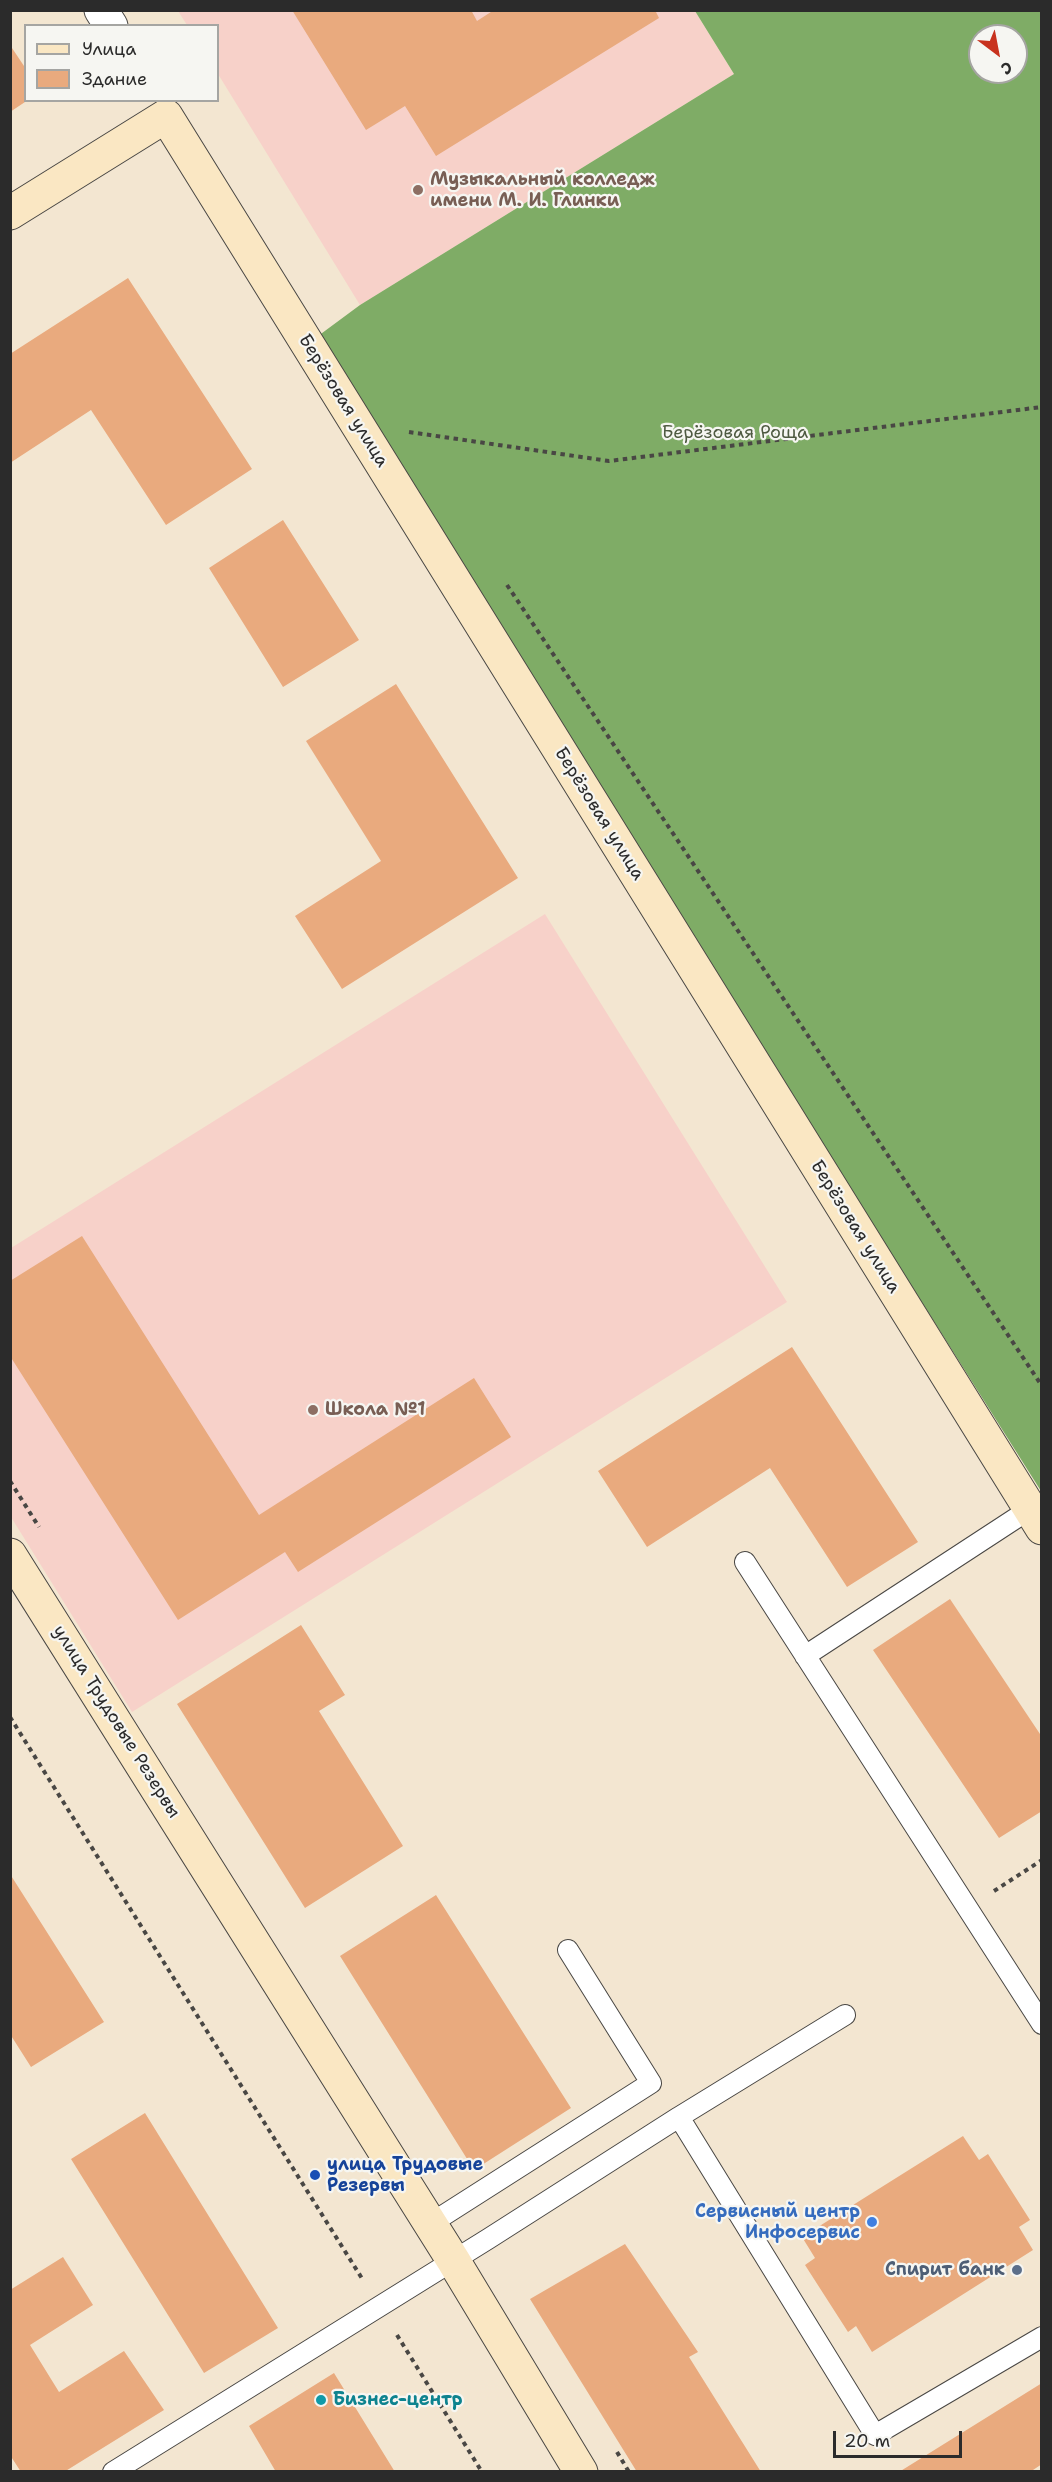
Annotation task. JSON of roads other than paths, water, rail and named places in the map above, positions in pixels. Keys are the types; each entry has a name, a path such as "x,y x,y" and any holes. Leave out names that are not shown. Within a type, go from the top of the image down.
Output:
{"street":[{"path":"101,10 110,24"},
{"path":"10,213 161,108"},
{"name":"Берёзовая улица","path":"161,108 1036,1519"},
{"name":"улица Трудовые Резервы","path":"10,1555 453,2260 581,2472"}],"lane":[{"path":"805,1656 1036,1519"},
{"path":"745,1562 1041,2024"},
{"path":"430,2224 651,2083 568,1950"},
{"path":"113,2472 845,2015"},
{"path":"679,2117 875,2435 1041,2337"}],"place":[{"name":"Музыкальный колледж имени М. И. Глинки","path":"418,190"},
{"name":"Школа №1","path":"313,1410"},
{"name":"улица Трудовые Резервы","path":"315,2175"},
{"name":"Сервисный центр Инфосервис","path":"872,2222"},
{"name":"Спирит банк","path":"1017,2270"},
{"name":"Бизнес-центр","path":"321,2400"}],"park label":[{"name":"Берёзовая Роща","path":"735,433"}]}
